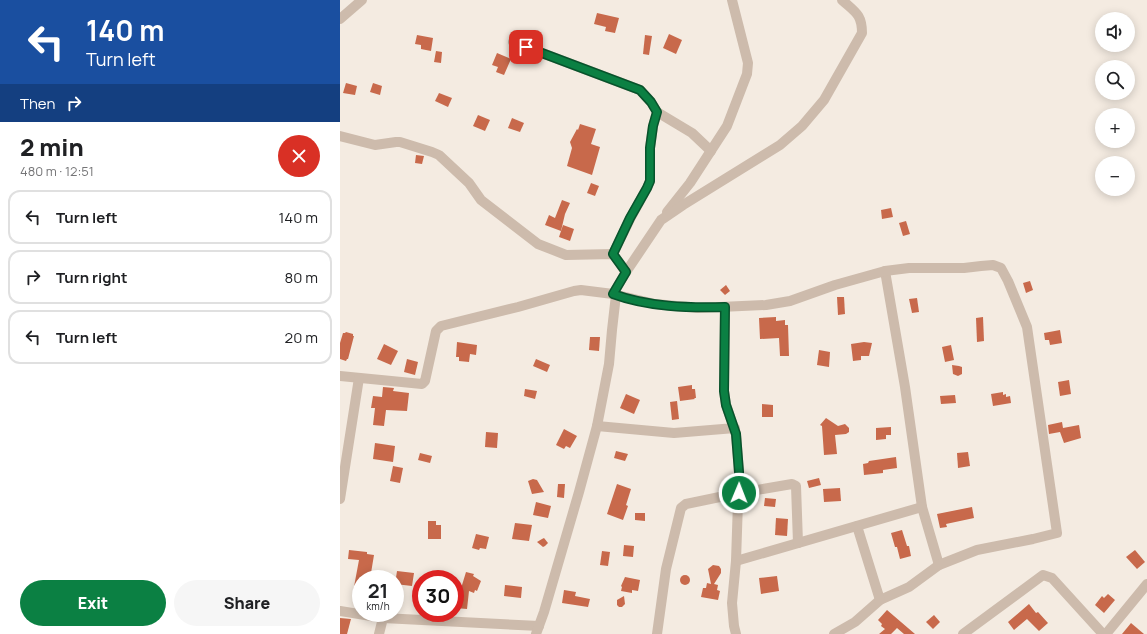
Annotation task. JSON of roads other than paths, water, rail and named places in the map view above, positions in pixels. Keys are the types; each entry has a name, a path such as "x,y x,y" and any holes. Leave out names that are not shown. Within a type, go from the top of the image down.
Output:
{"street":[{"path":"340,19 362,0"},
{"path":"404,620 538,630 579,492 596,426 609,364 615,295 626,272 661,220 690,182 727,126 747,74 748,63 732,0"},
{"path":"661,220 780,145 802,126 824,100 862,34 860,17 842,0"},
{"path":"513,42 640,90 651,102 657,112 692,133 711,151"},
{"path":"613,254 650,181 650,148 653,126 657,112"},
{"path":"340,136 374,145 400,142 439,155 469,183 481,200 538,244 566,255 613,254"},
{"path":"613,254 626,272"},
{"path":"340,376 422,384 425,381 436,330 441,326 518,308 566,292 581,290 615,295 655,304 698,308 766,305 790,301 835,285 885,271 909,268 964,268 993,265 1001,268 1027,327 1057,533 977,550 939,565 909,587 880,600 855,622 834,634"},
{"path":"885,271 905,387 922,507 939,565"},
{"path":"725,307 724,391 729,417 735,428 739,472 736,561 732,603 736,634"},
{"path":"340,499 359,378"},
{"path":"596,426 674,433 735,428"},
{"path":"657,634 666,569 681,508 686,504 792,484 794,485 798,543"},
{"path":"736,561 922,507"},
{"path":"857,526 880,600"},
{"path":"963,634 1043,575 1052,578 1105,634 1147,584"},
{"path":"340,611 352,613"},
{"path":"379,634 382,622"}]}
